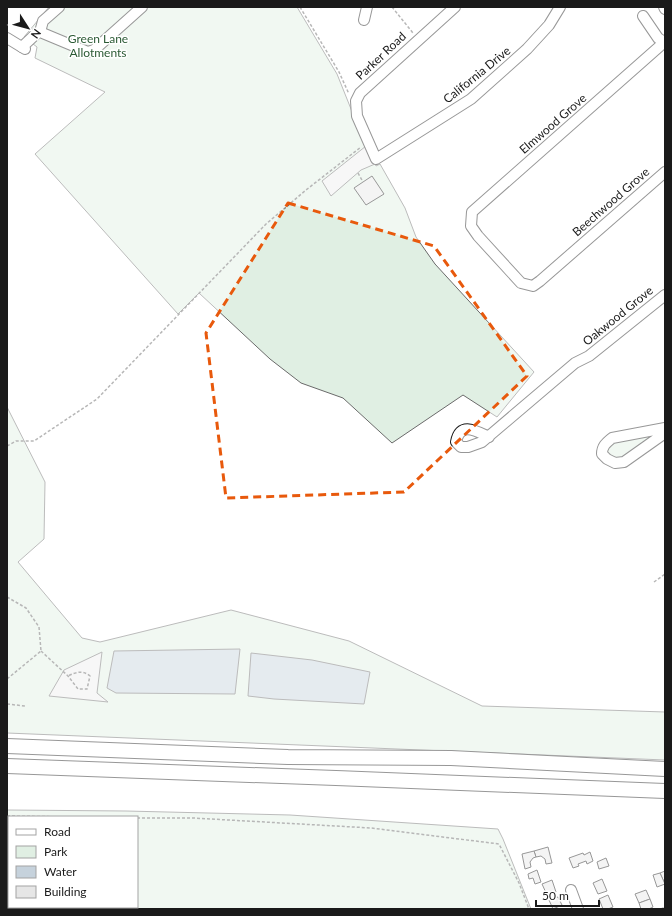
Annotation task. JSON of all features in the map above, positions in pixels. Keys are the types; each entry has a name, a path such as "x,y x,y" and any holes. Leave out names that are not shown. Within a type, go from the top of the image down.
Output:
{"highway":[{"path":"7,746 288,757 451,758 665,769"},
{"path":"7,766 441,781 665,791"}],"street":[{"path":"40,32 43,21 58,7"},
{"path":"7,38 24,48 36,33 40,32 88,52 94,50 142,7"},
{"path":"364,20 367,7"},
{"name":"Parker Road","path":"356,101 360,93 455,7"},
{"name":"California Drive","path":"368,142 376,160 471,99 527,49 549,25 560,7"},
{"path":"643,16 664,45"},
{"name":"Elmwood Grove","path":"471,226 472,212 664,45"},
{"path":"356,101 358,116 368,142"},
{"name":"Beechwood Grove","path":"471,226 478,236 521,283 533,286 665,172"},
{"name":"Oakwood Grove","path":"489,438 575,362 586,357 665,294"},
{"path":"665,428 612,438 606,442 602,448 602,454 607,459 615,463 624,462 665,433"},
{"path":"576,894 578,909"}],"path":[{"path":"300,7 339,72 350,95 356,101"},
{"path":"392,7 418,39"},
{"path":"7,446 16,441 34,441 97,399 266,224 306,190 368,142"},
{"path":"358,173 363,182"},
{"path":"654,582 665,574"},
{"path":"7,597 26,608 39,627 41,651 68,676 78,688 87,689 90,676 86,673 77,672 68,676"},
{"path":"7,680 41,651"},
{"path":"7,704 25,706"},
{"path":"138,818 193,818 371,828 499,844 519,883 528,909"},
{"path":"661,909 665,907"}],"highlighted area":[{"path":"288,203 434,246 527,376 404,492 226,498 206,333"}],"green space":[{"name":"Green Lane Allotments","path":"49,7 297,7 337,74 361,134 376,166 380,164 405,208 416,237 435,264 534,372 497,417 463,395 392,443 343,398 301,383 270,359 199,293 178,314 35,154 105,92 35,58 37,47 24,37"},
{"path":"7,407 45,482 44,539 18,562 82,638 100,642 231,610 349,641 482,706 665,712 665,760 7,733"},
{"path":"665,428 615,463 602,448 606,442"},
{"path":"7,810 290,815 498,829 531,909 7,909"}],"shaded area":[{"path":"366,146 375,164 361,170 331,196 322,181"},
{"path":"102,652 97,693 108,702 49,696 64,670"}],"water":[{"path":"240,649 235,694 116,693 107,688 114,651"},
{"path":"251,653 312,660 370,672 364,704 274,699 248,696"}],"building":[{"path":"372,176 384,194 366,205 354,188"},
{"path":"548,847 552,863 546,864 545,859 541,856 536,857 534,851"},
{"path":"534,851 536,857 530,862 531,867 525,869 522,854"},
{"path":"590,852 593,861 587,864 586,861 573,868 569,858 583,853 584,855"},
{"path":"606,858 609,866 599,869 597,862"},
{"path":"537,870 541,882 535,884 533,878 529,879 528,874"},
{"path":"665,871 665,884 660,873"},
{"path":"660,873 665,884 657,887 653,875"},
{"path":"602,879 607,891 598,894 593,883"},
{"path":"552,880 556,892 547,895 542,884"},
{"path":"646,890 650,899 639,903 635,894"},
{"path":"608,895 613,907 603,909 599,899"},
{"path":"558,897 562,905 553,909 549,900"},
{"path":"650,899 653,907 649,909 641,909 639,903"}]}
